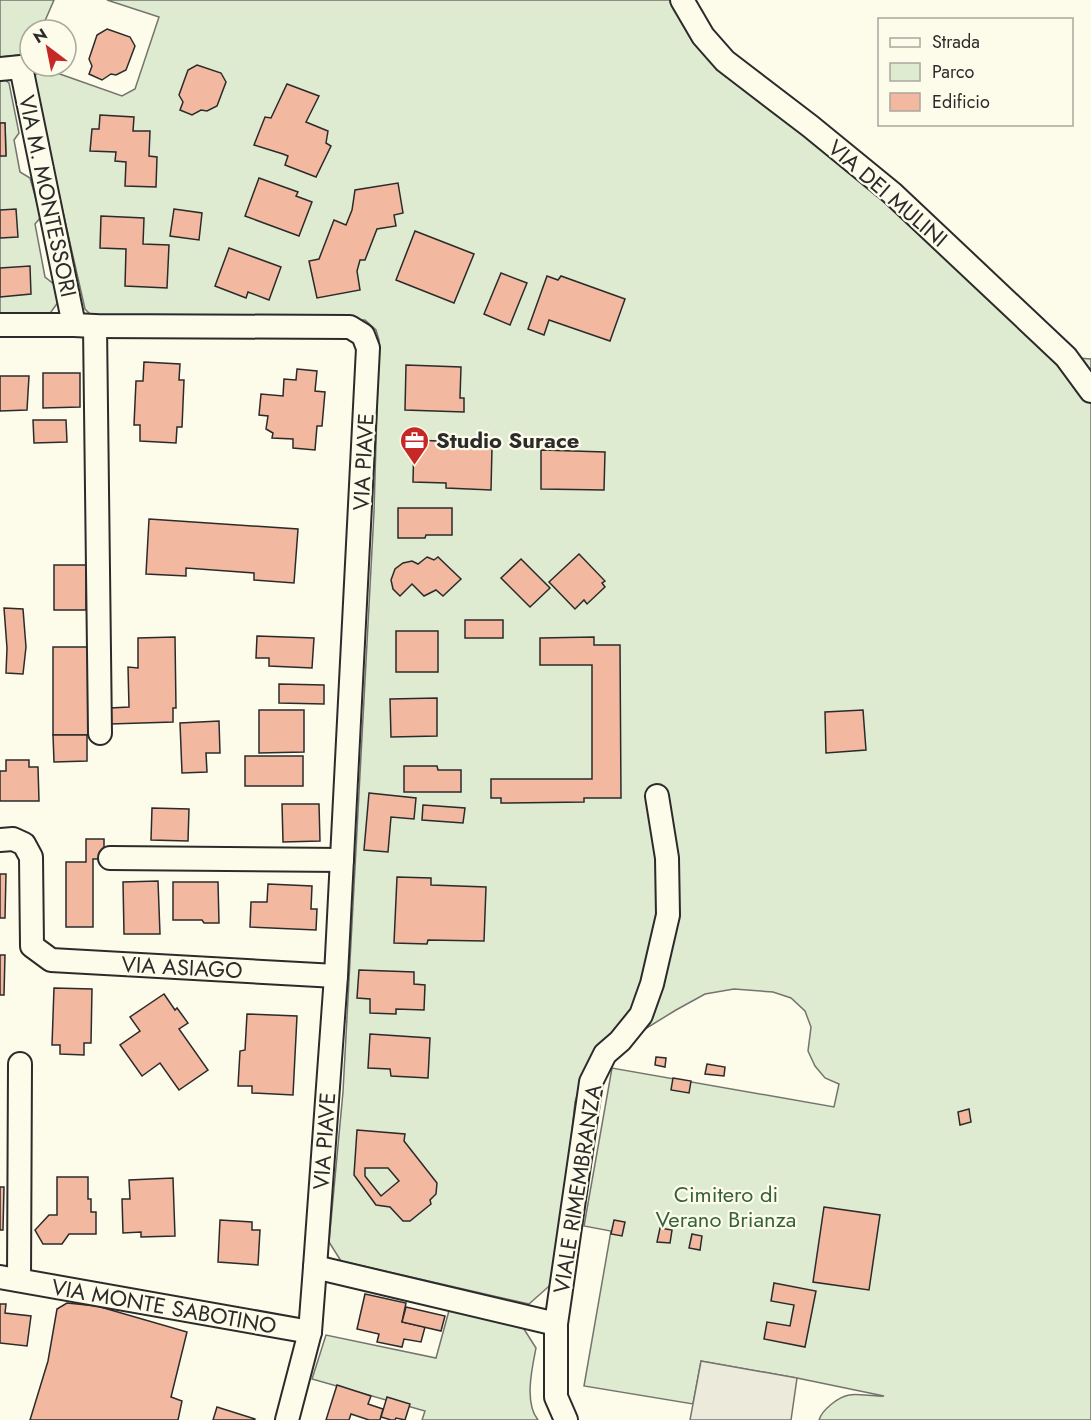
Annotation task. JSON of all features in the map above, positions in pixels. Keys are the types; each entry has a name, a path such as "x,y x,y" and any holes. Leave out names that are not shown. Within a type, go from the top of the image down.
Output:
{"street":[{"name":"VIA DEI MULINI","path":"682,0 703,36 725,61 892,193 1066,357 1091,391"},
{"name":"VIA M. MONTESSORI","path":"10,68 84,325"},
{"path":"84,325 100,733"},
{"name":"VIA PIAVE","path":"0,326 350,327 363,334 368,348 336,976 315,1267 310,1332 287,1420"},
{"name":"VIALE RIMEMBRANZA","path":"566,1420 556,1397 556,1324 591,1082 605,1054 620,1041 641,1015 652,984 668,915 667,858 657,796"},
{"name":"VIA ASIAGO","path":"0,840 13,839 24,844 31,857 32,946 51,960 336,976"},
{"path":"110,858 342,860"},
{"name":"VIA MONTE SABOTINO","path":"20,1064 9,1279 310,1332"},
{"path":"315,1267 556,1324"}],"green space":[{"path":"0,0 54,0 46,18 18,18 18,55 0,57"},
{"name":"Cimitero di Verano Brianza","path":"107,0 682,0 703,36 1066,357 1091,359 1091,1420 819,1420 827,1408 845,1396 857,1394 884,1396 701,1361 693,1404 584,1386 611,1231 584,1226 612,1068 834,1107 839,1084 825,1078 815,1066 808,1051 811,1027 805,1011 791,998 773,992 734,989 705,994 645,1029 664,964 658,875 658,915 639,998 623,1024 599,1045 586,1067 575,1102 556,1280 529,1304 341,1261 329,1242 343,1092 374,512 379,340 376,330 365,320 96,320 85,309 33,80 34,78 71,78 122,96 135,89 159,17"},
{"path":"0,78 9,83 19,133 14,140 20,172 30,178 41,217 35,224 45,277 55,285 59,301 48,316 0,315 0,156 6,155 5,123 0,123"},
{"path":"450,1307 522,1326 536,1348 530,1395 538,1420 422,1420 425,1411 312,1379 326,1335 436,1358"}],"shaded area":[{"path":"701,1361 797,1378 791,1420 690,1420"}],"building":[{"path":"107,29 130,37 135,46 126,70 116,75 111,74 102,80 89,74 92,66 89,59 97,35"},
{"path":"197,65 221,73 226,82 217,106 192,115 180,110 183,102 179,95 188,70"},
{"path":"287,84 319,96 306,122 328,131 326,143 331,146 316,177 285,165 288,156 254,145 265,117 271,118"},
{"path":"100,115 134,117 133,131 150,131 149,156 157,157 156,187 125,186 126,162 115,161 116,152 90,151 92,129 99,129"},
{"path":"0,123 5,123 6,156 0,156"},
{"path":"259,178 298,192 296,196 312,202 299,236 245,216"},
{"path":"398,183 403,213 394,215 396,226 377,229 365,260 360,260 357,271 360,290 317,298 309,261 319,259 334,220 346,225 352,210 355,190"},
{"path":"16,209 18,237 0,238 0,210"},
{"path":"174,209 202,213 199,240 170,236"},
{"path":"101,216 144,218 143,244 169,245 167,288 125,286 126,249 100,248"},
{"path":"415,231 474,254 454,303 396,280"},
{"path":"229,248 281,267 269,300 248,292 246,298 215,286"},
{"path":"30,266 31,294 0,297 0,268"},
{"path":"501,273 527,283 510,325 484,314"},
{"path":"547,276 558,280 561,276 625,299 610,341 549,320 544,335 528,329"},
{"path":"144,362 180,364 179,380 184,380 182,427 177,427 176,443 140,441 140,425 134,425 136,381 143,381"},
{"path":"406,365 461,367 460,398 464,398 464,412 405,410"},
{"path":"297,369 317,371 315,391 325,392 322,426 317,426 315,450 293,448 293,439 272,438 273,433 266,429 268,416 259,415 261,394 283,396 284,379 296,380"},
{"path":"43,373 80,373 80,407 43,408"},
{"path":"0,376 29,376 27,410 0,411"},
{"path":"33,420 66,420 67,442 34,443"},
{"path":"414,440 463,442 462,447 492,448 491,490 446,488 446,483 413,482"},
{"path":"541,450 605,452 604,490 541,489"},
{"path":"398,508 452,508 452,535 398,538"},
{"path":"149,519 298,529 294,583 254,580 254,573 186,568 186,576 146,574"},
{"path":"579,554 605,581 602,583 605,587 587,604 584,600 575,609 549,582"},
{"path":"427,557 434,560 438,557 461,579 443,596 436,590 424,596 412,584 400,596 393,589 391,580 395,569 403,563 412,561 418,564"},
{"path":"521,559 550,588 530,607 501,578"},
{"path":"54,565 86,565 86,610 54,610"},
{"path":"4,608 23,609 26,647 23,674 6,673"},
{"path":"465,620 503,620 503,638 465,638"},
{"path":"396,631 438,631 438,672 396,672"},
{"path":"257,636 314,638 312,668 269,666 269,658 256,658"},
{"path":"175,637 176,708 173,708 173,722 110,724 110,708 129,707 128,667 138,668 138,638"},
{"path":"594,637 594,645 620,645 621,798 584,798 584,802 501,803 501,798 491,798 491,779 592,779 592,665 540,665 540,638"},
{"path":"53,647 93,647 93,735 53,735"},
{"path":"279,684 324,685 324,704 279,703"},
{"path":"437,698 437,736 391,737 390,699"},
{"path":"259,710 304,710 304,752 259,753"},
{"path":"863,710 866,750 826,753 825,712"},
{"path":"219,721 220,753 206,753 207,772 182,773 180,723"},
{"path":"53,735 87,735 87,761 54,762"},
{"path":"245,756 303,756 303,786 245,786"},
{"path":"6,760 29,760 29,767 38,767 39,801 0,801 0,771 6,771"},
{"path":"404,766 437,766 438,770 461,770 461,792 404,792"},
{"path":"369,793 416,798 414,819 391,817 388,852 364,850"},
{"path":"282,804 319,804 320,841 283,842"},
{"path":"423,805 465,808 463,823 422,820"},
{"path":"152,808 189,809 188,841 151,840"},
{"path":"86,839 104,839 104,859 93,859 93,927 66,927 66,862 86,862"},
{"path":"0,874 6,874 5,918 0,918"},
{"path":"397,877 431,878 431,885 486,887 484,941 428,940 427,944 394,943"},
{"path":"158,881 160,934 124,934 123,882"},
{"path":"173,882 218,882 219,923 204,923 202,920 173,920"},
{"path":"268,884 312,886 311,909 317,909 316,930 250,927 251,902 267,902"},
{"path":"0,955 5,955 4,995 0,995"},
{"path":"359,970 414,972 414,984 425,985 424,1010 396,1009 396,1014 370,1013 370,999 357,998"},
{"path":"54,988 92,989 91,1043 84,1043 84,1055 60,1054 60,1045 52,1045"},
{"path":"164,994 188,1023 179,1029 208,1070 179,1090 160,1063 142,1076 120,1045 140,1031 130,1017"},
{"path":"247,1014 297,1016 293,1095 252,1093 252,1086 238,1086 240,1051 245,1050"},
{"path":"370,1034 430,1038 428,1078 391,1076 390,1069 368,1068"},
{"path":"656,1057 666,1058 665,1067 655,1065"},
{"path":"707,1064 725,1067 724,1076 705,1074"},
{"path":"673,1078 691,1081 689,1093 671,1090"},
{"path":"969,1109 971,1122 960,1125 958,1112"},
{"path":"357,1130 405,1134 404,1141 437,1183 436,1194 430,1200 431,1204 410,1221 403,1221 390,1207 376,1205 354,1175","holes":["365,1168 388,1168 399,1181 381,1196 365,1176"]},
{"path":"57,1177 88,1177 88,1199 91,1199 91,1212 96,1212 96,1234 69,1234 62,1244 43,1244 35,1230 49,1215 57,1215"},
{"path":"173,1178 175,1236 141,1237 141,1232 123,1233 122,1199 130,1199 129,1180"},
{"path":"0,1187 4,1187 3,1230 0,1230"},
{"path":"824,1207 880,1215 869,1290 813,1282"},
{"path":"220,1220 252,1222 252,1230 260,1230 258,1265 218,1262"},
{"path":"614,1220 625,1222 622,1236 611,1234"},
{"path":"660,1228 672,1230 670,1243 657,1242"},
{"path":"692,1234 702,1236 700,1250 689,1248"},
{"path":"774,1283 816,1291 805,1347 764,1339 767,1322 790,1326 794,1305 771,1301"},
{"path":"365,1294 406,1303 402,1322 425,1327 421,1342 404,1339 402,1347 377,1342 379,1334 357,1329"},
{"path":"67,1303 97,1306 187,1332 171,1397 182,1401 178,1420 30,1420 48,1361 57,1309"},
{"path":"0,1304 6,1304 5,1313 31,1316 27,1346 0,1343"},
{"path":"406,1307 445,1316 441,1331 402,1322"},
{"path":"337,1385 371,1396 368,1404 383,1409 380,1420 369,1420 351,1414 349,1420 326,1420"},
{"path":"387,1397 410,1404 405,1420 381,1417"},
{"path":"217,1407 255,1419 213,1420"}],"place":[{"name":"Studio Surace","path":"415,466"}]}
